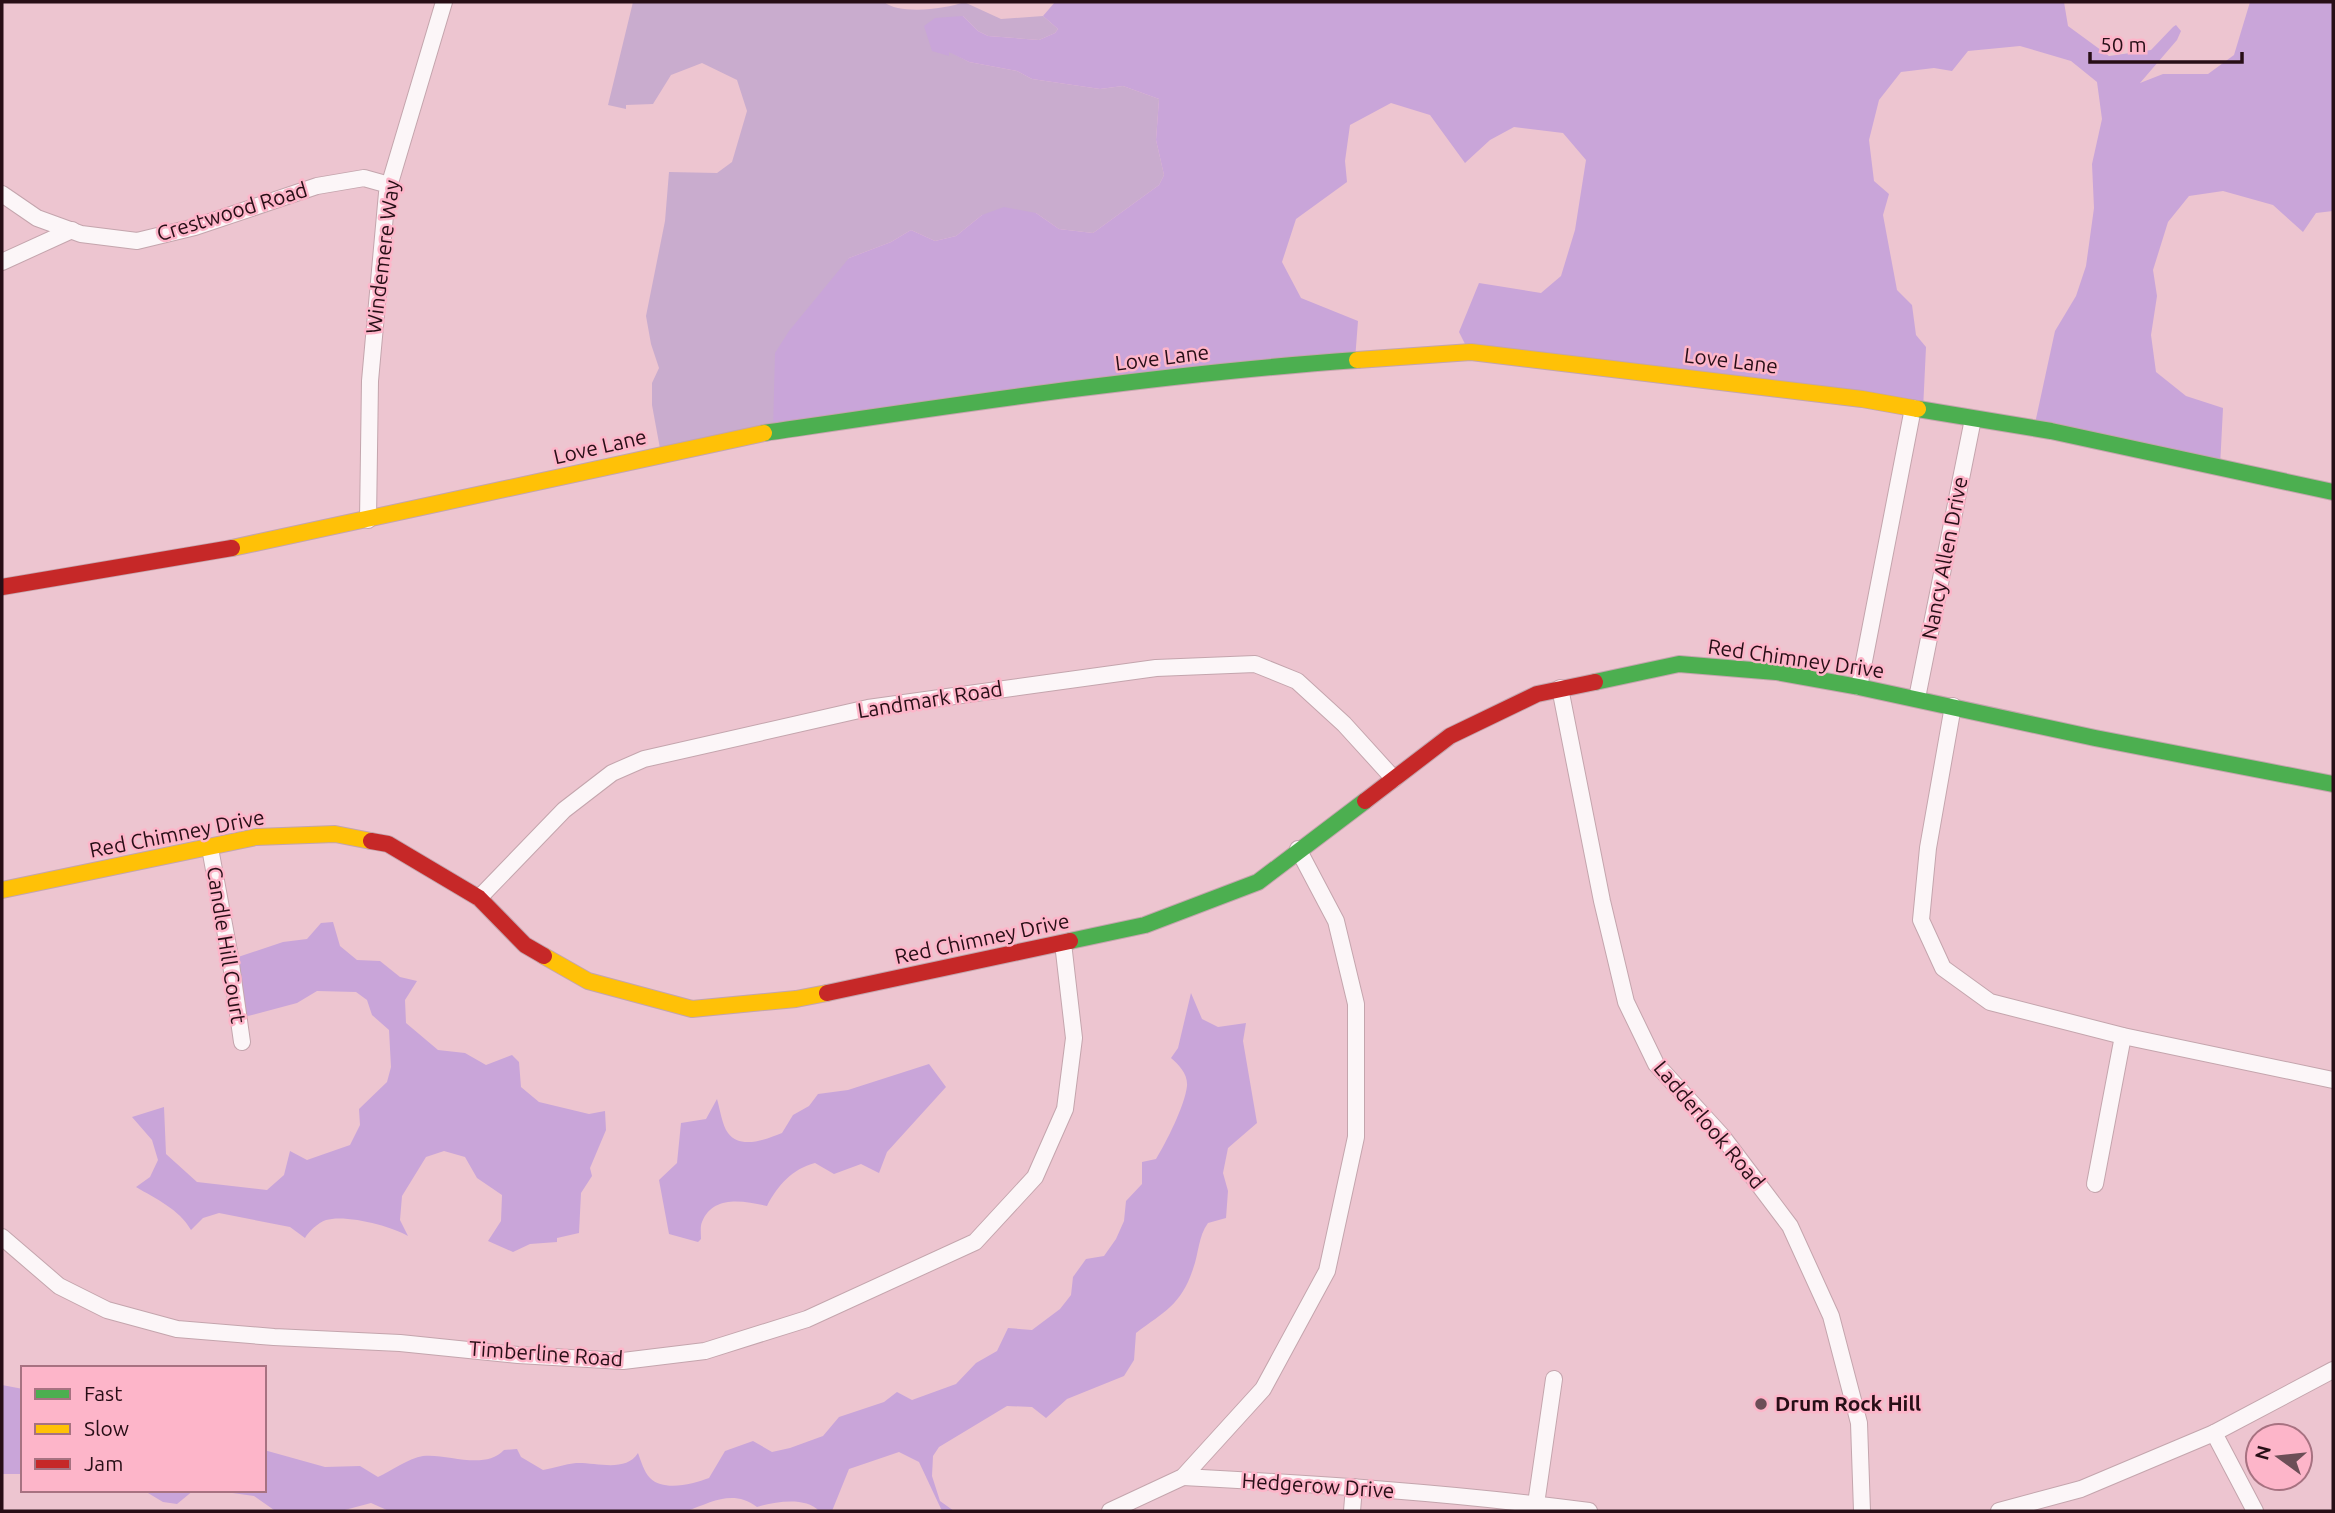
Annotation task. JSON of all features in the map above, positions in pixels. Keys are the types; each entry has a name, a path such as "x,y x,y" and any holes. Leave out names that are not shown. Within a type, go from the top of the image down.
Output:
{"street":[{"name":"Windemere Way","path":"368,520 370,381 388,185 444,2"},
{"name":"Crestwood Road","path":"2,194 37,218 81,234 137,241 195,227 317,186 349,183 364,178 388,185"},
{"path":"2,262 72,230"},
{"name":"Love Lane","path":"2,587 265,542 746,436 1009,397 1282,365 1471,352 1827,393 2051,431 2333,492"},
{"path":"1859,687 1913,408"},
{"name":"Nancy Allen Drive","path":"1917,698 1973,419"},
{"name":"Landmark Road","path":"479,898 564,810 612,772 644,759 868,708 1156,668 1255,664 1297,681 1344,724 1394,779"},
{"name":"Red Chimney Drive","path":"2,890 256,837 335,834 388,844 479,898 526,945 588,981 692,1009 796,999 1145,925 1258,882 1450,736 1537,694 1679,664 1776,672 1859,687 2095,738 2333,784"},
{"name":"Ladderlook Road","path":"1560,688 1602,901 1626,1003 1656,1064 1722,1136 1790,1226 1831,1317 1859,1423 1862,1511"},
{"path":"1953,706 1928,848 1921,920 1943,968 1990,1002 2123,1036 2333,1080"},
{"name":"Candle Hill Court","path":"209,848 230,957 242,1042"},
{"path":"1110,1511 1183,1477 1263,1389 1327,1271 1356,1137 1356,1004 1336,921 1298,849"},
{"name":"Timberline Road","path":"2,1237 59,1286 107,1310 177,1329 623,1361 705,1351 807,1319 975,1242 1035,1177 1065,1109 1074,1038 1063,943"},
{"path":"2095,1184 2123,1036"},
{"path":"1999,1511 2081,1489 2214,1433 2333,1370"},
{"path":"1536,1504 1554,1379"},
{"path":"2214,1433 2256,1511"},
{"name":"Hedgerow Drive","path":"1183,1477 1353,1487 1589,1511"},
{"path":"1352,1511 1353,1487"}],"shaded area":[{"path":"633,2 884,2 912,10 935,9 964,2 1001,19 1043,16 1058,29 1039,40 988,36 978,31 963,16 949,51 969,62 1017,71 1032,79 1100,89 1123,86 1159,99 1156,140 1164,175 1159,185 1093,233 1059,229 1036,213 982,215 956,236 935,241 911,230 891,242 849,258 773,430 661,454 652,405 652,383 659,368 646,316 665,221 669,172 717,173 732,162 747,111 737,80 702,63 671,75 653,104 626,105 626,109 608,105"},
{"path":"1055,2 2064,2 2068,26 2109,56 2151,50 2176,25 2181,31 2177,40 2140,83 2163,74 2208,74 2234,55 2250,2 2333,2 2333,211 2316,213 2303,232 2273,205 2223,191 2189,196 2168,222 2153,270 2157,296 2151,335 2156,372 2186,396 2223,408 2220,467 2034,428 2055,331 2076,296 2086,266 2094,208 2092,164 2102,119 2097,82 2071,61 2020,46 1968,51 1952,71 1934,68 1901,72 1879,100 1869,140 1874,181 1889,194 1883,215 1897,290 1912,305 1916,335 1926,347 1923,410 1469,352 1459,332 1479,283 1541,293 1561,276 1575,230 1586,160 1563,133 1514,127 1490,140 1465,163 1430,115 1391,103 1350,125 1345,161 1347,182 1296,219 1282,262 1301,298 1358,321 1355,360 773,430 775,353 789,331 849,258 891,242 911,230 935,241 956,236 982,215 1004,207 1036,213 1059,229 1093,233 1159,185 1164,175 1156,140 1159,99 1123,86 1100,89 1032,79 1017,71 969,62 949,52 949,56 932,51 924,26 935,18 963,16 978,31 988,36 1039,40 1058,29 1043,16"},
{"path":"333,922 340,946 357,960 380,961 400,977 417,981 405,1000 406,1023 438,1050 465,1053 486,1065 512,1055 519,1062 521,1087 539,1102 589,1114 605,1111 606,1130 590,1168 592,1176 581,1193 579,1233 557,1238 557,1242 530,1244 513,1252 488,1241 501,1221 502,1195 477,1178 465,1157 444,1151 426,1157 402,1196 400,1220 408,1236 368,1222 334,1219 320,1223 305,1238 290,1227 219,1213 203,1218 191,1230 174,1210 136,1187 150,1177 158,1160 152,1140 132,1117 164,1107 166,1154 197,1182 267,1190 284,1175 290,1151 307,1160 350,1145 360,1125 359,1109 387,1082 391,1067 389,1030 372,1015 367,1000 356,992 317,991 297,1003 248,1016 244,1013 229,960 283,942 307,939 321,923"},
{"path":"1191,993 1202,1019 1218,1027 1246,1023 1243,1041 1257,1123 1228,1148 1223,1173 1228,1191 1226,1218 1208,1223 1200,1239 1188,1281 1177,1299 1164,1313 1136,1333 1134,1360 1124,1376 1067,1399 1046,1418 1032,1407 1007,1406 939,1447 933,1456 932,1476 940,1501 954,1511 942,1511 919,1462 899,1452 849,1469 832,1511 819,1511 806,1503 798,1502 780,1502 757,1507 731,1498 687,1511 389,1511 371,1503 341,1511 274,1510 254,1496 225,1492 266,1492 266,1451 325,1467 360,1466 378,1477 423,1456 476,1460 496,1456 504,1450 517,1449 521,1457 543,1470 576,1463 618,1465 633,1459 638,1453 646,1473 656,1482 671,1486 687,1484 709,1478 725,1451 753,1441 772,1452 790,1448 823,1436 839,1417 884,1402 897,1392 912,1400 956,1384 976,1363 997,1351 1008,1328 1032,1330 1060,1309 1071,1295 1073,1277 1086,1259 1104,1256 1116,1239 1124,1221 1126,1201 1142,1184 1142,1162 1156,1159 1183,1103 1186,1078 1171,1058 1178,1048"},
{"path":"929,1064 946,1087 887,1152 879,1173 861,1164 834,1174 815,1163 799,1169 786,1179 767,1206 740,1201 714,1207 702,1222 701,1239 698,1242 669,1234 659,1180 677,1163 681,1123 706,1119 717,1099 728,1133 739,1141 754,1142 782,1133 793,1115 809,1106 818,1094 848,1090"},
{"path":"2,1385 21,1389 21,1474 2,1474"},
{"path":"146,1492 192,1492 177,1504 163,1502"}],"traffic: fast":[{"path":"764,433 1134,382 1357,360"},
{"path":"1918,409 2051,431 2333,492"},
{"path":"1595,682 1679,664 1776,672 2333,784"},
{"path":"1070,941 1145,925 1258,882 1365,801"}],"traffic: slow":[{"path":"1357,360 1471,352 1862,399 1918,409"},
{"path":"232,548 764,433"},
{"path":"2,890 256,837 335,834 371,841"},
{"path":"544,956 588,981 692,1009 796,999 827,993"}],"traffic: jam":[{"path":"2,587 232,548"},
{"path":"1365,801 1450,736 1537,694 1595,682"},
{"path":"371,841 388,844 479,898 525,945 544,956"},
{"path":"827,993 1070,941"}],"place":[{"name":"Drum Rock Hill","path":"1761,1404"}]}
